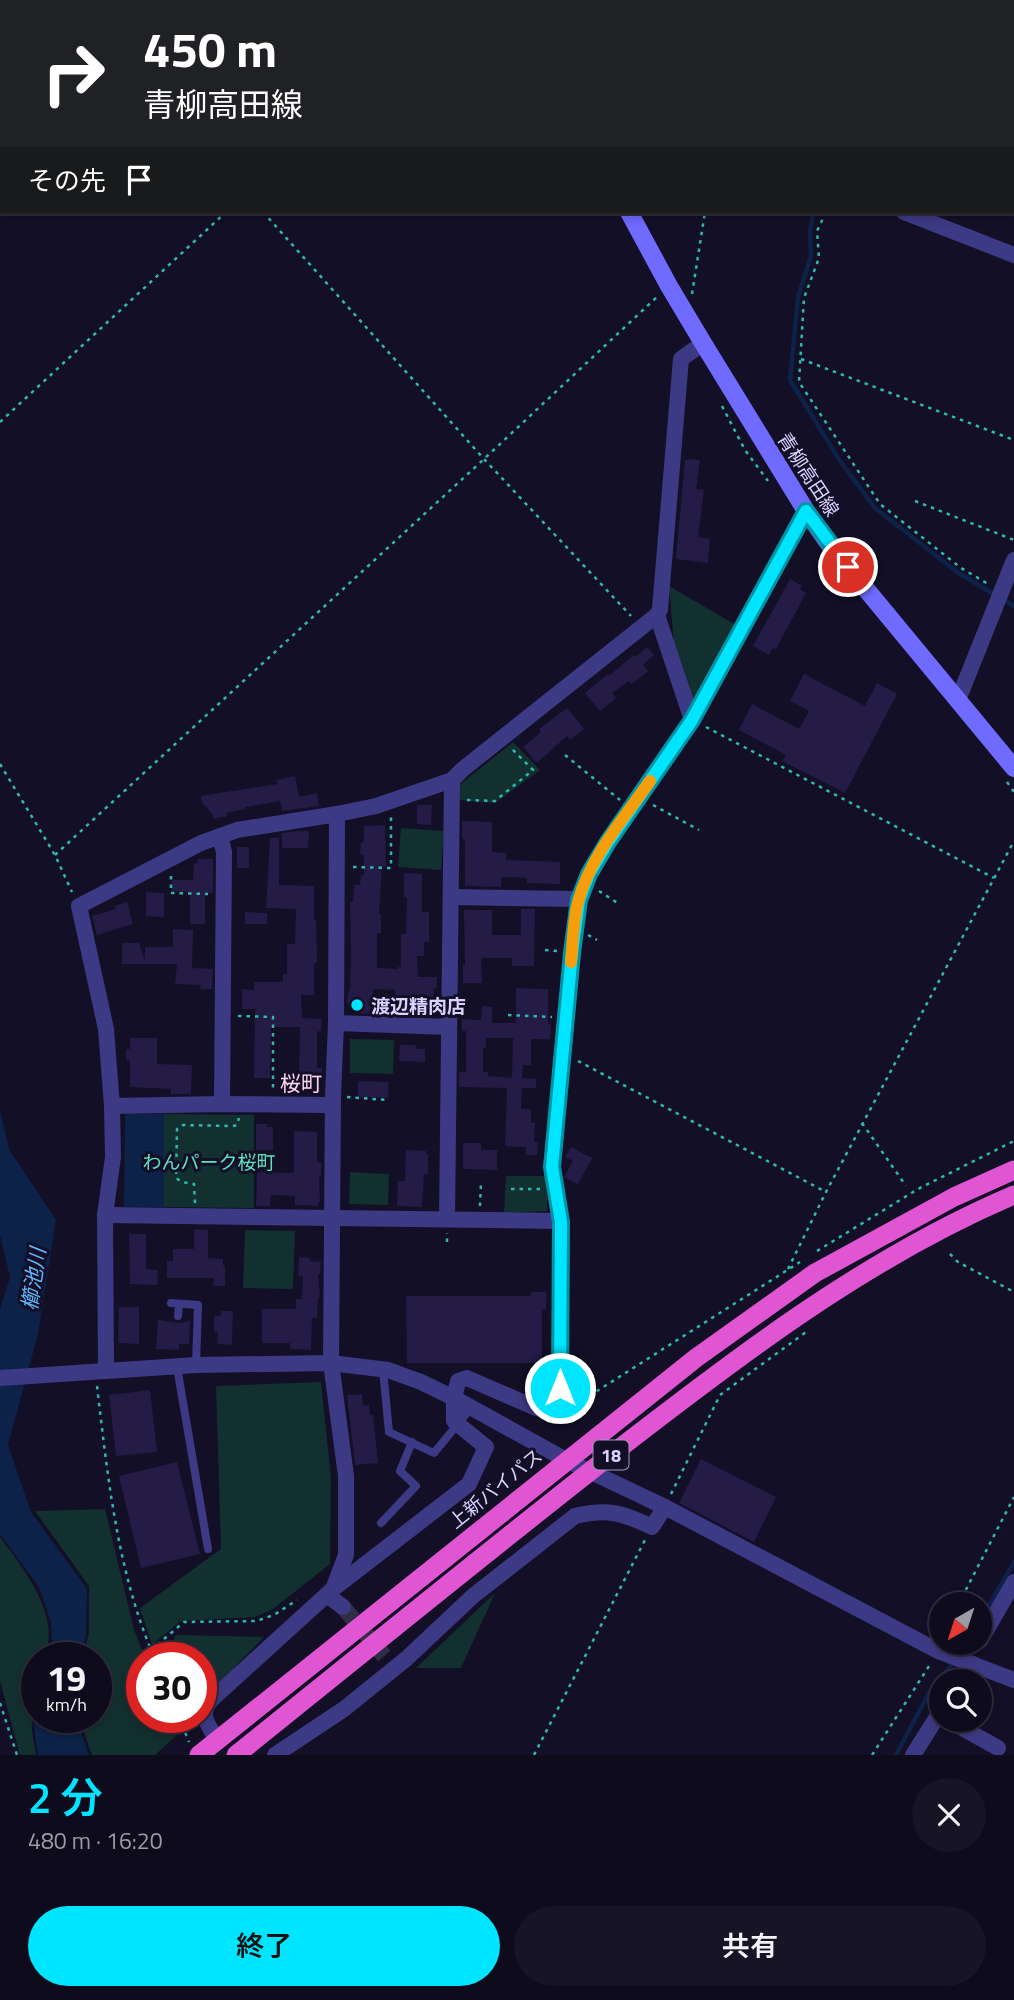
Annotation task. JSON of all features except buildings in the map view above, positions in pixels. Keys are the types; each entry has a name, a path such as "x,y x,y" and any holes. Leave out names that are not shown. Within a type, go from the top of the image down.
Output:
{"highway":[{"name":"上新バイパス","path":"196,1751 217,1741 696,1358 816,1273 954,1197 1014,1170"},
{"name":"18","path":"236,1755 712,1376 834,1291 964,1216 1014,1195"}],"main road":[{"name":"青柳高田線","path":"630,214 688,318 806,511 832,548 1014,768"}],"street":[{"path":"909,214 1014,255"},
{"path":"96,1372 105,1215 113,1157 112,1106 106,1029 79,906 170,859 237,830 376,806 452,780 657,615 660,608 681,359 703,343"},
{"path":"958,700 1014,560"},
{"path":"217,1741 204,1714 208,1703 330,1592 469,1484 486,1447 454,1421 454,1398 458,1381 467,1378 536,1408 560,1414 561,1222 552,1167 579,900 608,842 692,720 657,615"},
{"path":"447,1219 452,780"},
{"path":"330,1592 346,1555 346,1476 331,1363 337,814"},
{"path":"220,836 224,852 223,1016 230,1104"},
{"path":"451,897 579,900"},
{"path":"336,1023 449,1027"},
{"path":"112,1106 273,1104 333,1100"},
{"path":"105,1215 561,1222"},
{"path":"0,1378 196,1365 331,1363 383,1370 421,1382 454,1398 589,1472 665,1507 929,1646"},
{"path":"275,1755 344,1709 387,1665 575,1516 607,1511 628,1516 652,1527 665,1507"},
{"path":"992,1620 1014,1582"},
{"path":"330,1592 343,1607"},
{"path":"951,1656 1014,1680"},
{"path":"967,1669 973,1656"},
{"path":"912,1755 929,1732"},
{"path":"971,1732 998,1748"}],"lane":[{"path":"692,720 806,511"},
{"path":"178,1316 175,1303 198,1305 196,1365"},
{"path":"177,1367 208,1549"},
{"path":"383,1370 390,1432 434,1453 471,1408"},
{"path":"381,1523 416,1486 400,1471 412,1442"}],"path":[{"path":"0,422 224,214"},
{"path":"265,214 484,459 625,610"},
{"path":"688,318 705,214"},
{"path":"825,214 817,231 819,258 804,298 799,382 880,504 961,568 1002,592"},
{"path":"55,855 661,293"},
{"path":"801,358 1014,440"},
{"path":"915,501 1014,540"},
{"path":"692,720 994,878"},
{"path":"452,797 495,801 533,770 501,738"},
{"path":"565,755 635,803 699,830"},
{"path":"0,764 55,855 79,906"},
{"path":"337,867 391,868 392,800"},
{"path":"788,1269 826,1192 1014,841"},
{"path":"170,859 171,892 223,894"},
{"path":"586,882 619,904"},
{"path":"508,1015 566,1018"},
{"path":"223,1016 273,1017 273,1104"},
{"path":"576,1061 826,1192"},
{"path":"333,1100 387,1100"},
{"path":"195,1216 194,1184 176,1178 177,1129 183,1125 237,1125 239,1122 230,1104"},
{"path":"862,1124 906,1186"},
{"path":"811,1255 918,1189 1014,1141"},
{"path":"480,1220 481,1182"},
{"path":"511,1189 556,1189"},
{"path":"950,1254 958,1262 1014,1292"},
{"path":"560,1414 800,1262"},
{"path":"665,1507 720,1395 807,1332"},
{"path":"96,1372 111,1504 128,1580 148,1642"},
{"path":"965,1592 1014,1497"},
{"path":"534,1755 652,1527"},
{"path":"160,1642 184,1622 256,1620 274,1615 302,1597"},
{"path":"872,1755 936,1656"},
{"path":"0,1703 15,1754"},
{"path":"187,1733 196,1751"}],"green space":[{"path":"669,586 736,625 694,707 674,643"},
{"path":"513,742 540,770 495,803 459,800 457,787"},
{"path":"401,828 444,831 441,870 398,867"},
{"path":"350,1039 394,1040 393,1074 350,1073"},
{"name":"わんパーク桜町","path":"164,1114 254,1115 254,1208 164,1207"},
{"path":"350,1172 389,1174 388,1205 349,1204"},
{"path":"506,1176 547,1176 547,1211 504,1213"},
{"path":"245,1230 295,1231 293,1289 243,1288"},
{"path":"321,1382 331,1478 330,1564 273,1609 255,1617 181,1621 156,1642 151,1642 140,1608 221,1549 216,1386"},
{"path":"105,1509 139,1642 126,1642 126,1733 175,1733 176,1736 155,1755 92,1755 85,1733 112,1733 112,1642 87,1642 89,1586 35,1511"},
{"path":"0,1537 38,1594 48,1626 49,1642 21,1642 21,1733 32,1733 36,1755 20,1755 0,1681"},
{"path":"495,1593 461,1668 416,1668"},
{"path":"176,1635 264,1637 217,1685 217,1642 172,1642"}],"water":[{"name":"櫛池川","path":"0,1110 9,1149 56,1220 38,1334 8,1445 31,1512 87,1589 84,1642 52,1642 51,1622 39,1587 0,1534 0,1309 10,1277 0,1235"},
{"path":"125,1114 164,1114 164,1207 124,1207"},
{"path":"35,1733 82,1733 89,1755 38,1755"}],"waterway":[{"path":"814,214 810,229 811,256 798,297 790,380 838,458 875,508 957,572 1014,606"},
{"path":"992,1600 1014,1562"},
{"path":"896,1755 930,1691 954,1662"}],"tunnel":[{"path":"343,1607 385,1657"}],"slow traffic":[{"path":"571,962 577,908 589,874 650,781"}],"place":[{"name":"渡辺精肉店","path":"357,1005"}],"district":[{"name":"桜町","path":"301,1083"}],"route":[{"path":"560,1388 561,1222 552,1167 579,900 589,874 608,842 692,720 806,511 848,567"}]}
